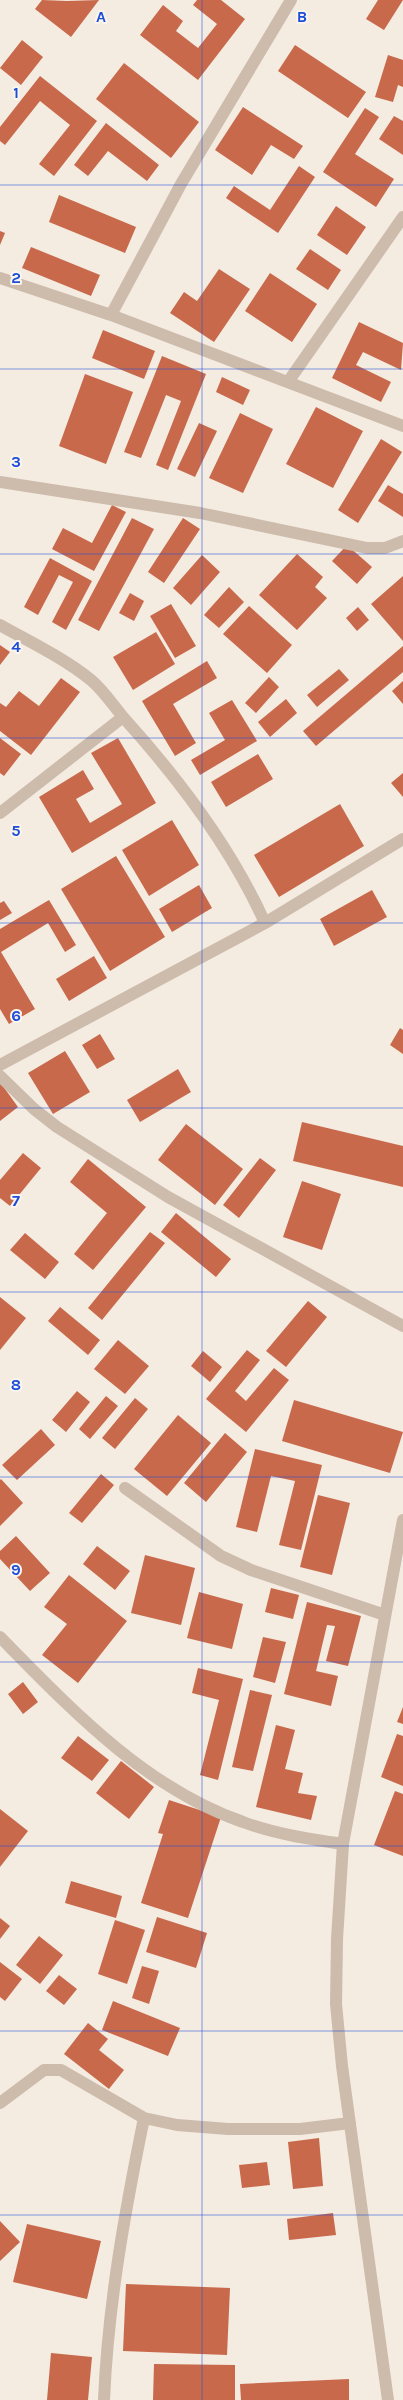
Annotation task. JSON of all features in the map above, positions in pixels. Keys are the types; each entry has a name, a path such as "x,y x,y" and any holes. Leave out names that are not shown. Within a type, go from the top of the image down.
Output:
{"street":[{"path":"111,315 181,184 291,0"},
{"path":"288,382 403,217"},
{"path":"0,278 111,315 403,426"},
{"path":"0,482 200,514 367,548 385,548 403,541"},
{"path":"0,625 67,663 92,681 202,814 251,891 265,923"},
{"path":"0,813 123,717"},
{"path":"0,1065 265,923 403,839"},
{"path":"0,1076 34,1109 57,1127 168,1197 403,1326"},
{"path":"125,1488 220,1556 251,1570 385,1615"},
{"path":"388,2400 350,2123 336,2004 337,1940 343,1844 385,1615 399,1564 403,1520"},
{"path":"0,1637 100,1735 188,1797 241,1822 280,1834 343,1844"},
{"path":"0,2103 44,2070 61,2070 144,2118 177,2126 228,2129 300,2129 350,2123"},
{"path":"104,2400 107,2344 116,2270 144,2118"}],"building":[{"path":"42,0 99,0 71,37 35,9"},
{"path":"197,0 221,0 245,19 198,80 140,35 163,5 183,21 176,31 198,48 217,24 193,5"},
{"path":"378,0 403,0 384,30 366,19"},
{"path":"22,40 43,57 21,85 0,68"},
{"path":"295,45 366,92 348,118 278,71"},
{"path":"388,55 403,60 403,87 398,85 393,102 375,97"},
{"path":"124,63 199,122 171,158 96,99"},
{"path":"40,76 97,121 54,176 39,164 70,125 40,101 5,145 0,141 0,127"},
{"path":"243,107 303,146 294,159 271,145 252,175 215,150"},
{"path":"365,108 379,117 355,154 394,179 376,207 323,172"},
{"path":"394,116 403,121 403,155 379,139"},
{"path":"106,123 159,165 147,181 108,151 88,176 74,165"},
{"path":"299,166 315,177 278,233 226,198 234,186 270,210"},
{"path":"59,195 136,227 125,253 49,222"},
{"path":"336,206 366,227 347,255 317,235"},
{"path":"0,231 5,233 0,245"},
{"path":"31,247 100,275 91,296 22,268"},
{"path":"310,249 341,270 328,290 296,269"},
{"path":"219,269 250,289 214,342 170,313 184,292 197,301"},
{"path":"270,273 317,304 292,342 245,311"},
{"path":"359,322 403,343 401,370 363,352 356,365 391,382 381,402 332,378"},
{"path":"103,330 155,351 144,379 92,358"},
{"path":"162,356 206,374 168,470 156,465 181,401 166,395 141,458 124,452"},
{"path":"85,374 133,392 106,464 59,446"},
{"path":"222,377 250,390 243,405 216,392"},
{"path":"316,407 363,431 333,488 286,464"},
{"path":"240,413 273,429 243,493 209,478"},
{"path":"199,423 217,431 195,477 177,469"},
{"path":"381,439 402,452 358,523 338,510"},
{"path":"388,485 403,494 403,517 378,501"},
{"path":"112,505 126,512 94,571 52,549 63,528 92,543"},
{"path":"132,518 154,529 99,631 78,620"},
{"path":"183,518 200,529 164,583 148,572"},
{"path":"347,545 372,567 357,584 332,561"},
{"path":"297,554 323,577 315,587 327,598 297,630 259,595"},
{"path":"202,555 220,572 191,605 173,588"},
{"path":"50,558 92,581 66,630 52,622 73,582 59,575 38,615 24,607"},
{"path":"403,576 403,641 371,604"},
{"path":"229,587 244,602 219,628 204,615"},
{"path":"130,593 144,601 134,621 119,613"},
{"path":"171,604 196,646 175,658 150,616"},
{"path":"249,606 292,645 267,673 223,634"},
{"path":"358,607 369,620 357,631 346,618"},
{"path":"156,632 175,664 133,690 113,657"},
{"path":"0,645 10,652 0,665"},
{"path":"403,646 403,672 316,746 303,731"},
{"path":"207,661 217,678 173,704 196,743 175,756 142,701"},
{"path":"339,669 349,680 317,707 307,695"},
{"path":"269,677 279,687 256,713 245,703"},
{"path":"61,678 80,692 31,755 0,731 0,703 6,707 19,691 39,706"},
{"path":"403,681 403,704 392,691"},
{"path":"286,699 297,713 270,737 258,722"},
{"path":"232,700 257,741 200,775 191,760 225,740 209,713"},
{"path":"0,738 21,754 4,776 0,773"},
{"path":"118,738 156,803 72,853 39,797 83,770 94,789 76,799 90,823 122,804 91,753"},
{"path":"258,754 273,779 226,807 211,782"},
{"path":"403,773 403,797 391,783"},
{"path":"340,804 364,846 279,897 254,855"},
{"path":"172,820 199,865 149,896 122,850"},
{"path":"116,856 165,937 110,971 61,889"},
{"path":"199,885 212,908 172,932 159,909"},
{"path":"372,890 387,917 334,946 320,919"},
{"path":"49,900 76,945 65,952 48,923 1,952 35,1009 9,1024 0,1009 0,929"},
{"path":"4,901 12,913 0,920 0,903"},
{"path":"94,956 107,978 69,1001 56,979"},
{"path":"400,1028 403,1030 403,1054 390,1045"},
{"path":"100,1034 115,1059 97,1069 82,1045"},
{"path":"65,1051 90,1092 53,1114 28,1073"},
{"path":"178,1069 191,1092 140,1122 127,1100"},
{"path":"0,1082 18,1107 0,1121"},
{"path":"302,1122 403,1146 403,1187 293,1161"},
{"path":"186,1124 243,1169 215,1205 158,1160"},
{"path":"23,1153 41,1168 10,1206 0,1198 0,1180"},
{"path":"260,1158 276,1170 239,1218 223,1205"},
{"path":"88,1159 146,1207 93,1270 74,1254 107,1213 70,1182"},
{"path":"302,1181 341,1194 322,1250 283,1237"},
{"path":"176,1213 231,1259 216,1277 161,1232"},
{"path":"150,1232 165,1243 102,1320 88,1308"},
{"path":"25,1233 59,1262 45,1279 10,1250"},
{"path":"0,1297 26,1318 0,1350"},
{"path":"308,1301 327,1317 286,1367 266,1351"},
{"path":"60,1307 100,1340 88,1355 48,1321"},
{"path":"118,1340 149,1366 125,1394 94,1369"},
{"path":"247,1350 260,1360 235,1391 246,1401 274,1368 289,1380 246,1432 206,1399"},
{"path":"203,1351 222,1367 210,1382 191,1366"},
{"path":"77,1391 90,1402 66,1432 52,1420"},
{"path":"106,1396 118,1406 90,1439 79,1429"},
{"path":"135,1398 148,1409 115,1449 102,1438"},
{"path":"294,1400 403,1432 390,1473 282,1441"},
{"path":"178,1415 211,1443 167,1496 134,1469"},
{"path":"41,1429 55,1445 17,1480 2,1465"},
{"path":"225,1433 247,1452 206,1502 184,1483"},
{"path":"255,1449 322,1465 301,1550 279,1545 295,1481 271,1476 257,1532 236,1527"},
{"path":"101,1474 114,1485 82,1523 69,1513"},
{"path":"0,1480 23,1503 0,1526"},
{"path":"318,1495 350,1503 332,1575 300,1567"},
{"path":"16,1536 50,1573 30,1591 0,1559 0,1551"},
{"path":"97,1546 130,1571 115,1590 83,1564"},
{"path":"145,1555 195,1568 181,1625 131,1613"},
{"path":"69,1575 127,1621 78,1683 42,1655 67,1624 44,1607"},
{"path":"271,1588 299,1595 293,1619 265,1612"},
{"path":"199,1592 243,1604 232,1649 187,1638"},
{"path":"307,1602 361,1616 348,1666 326,1661 335,1626 327,1625 316,1671 338,1676 331,1706 284,1694"},
{"path":"263,1637 286,1642 275,1683 253,1677"},
{"path":"198,1668 243,1679 218,1780 200,1775 219,1700 192,1693"},
{"path":"23,1682 38,1702 23,1714 8,1694"},
{"path":"250,1690 272,1695 253,1771 232,1767"},
{"path":"403,1707 403,1724 397,1722"},
{"path":"276,1725 295,1730 285,1769 303,1773 298,1793 317,1796 311,1820 256,1807"},
{"path":"397,1734 403,1736 403,1786 381,1777"},
{"path":"78,1736 109,1760 92,1781 61,1758"},
{"path":"121,1761 154,1787 129,1819 96,1793"},
{"path":"395,1791 403,1794 403,1856 374,1845"},
{"path":"169,1800 221,1817 188,1918 141,1903 163,1834 158,1833"},
{"path":"0,1809 28,1831 0,1867"},
{"path":"71,1881 122,1896 116,1918 65,1903"},
{"path":"157,1917 207,1933 196,1968 146,1952"},
{"path":"0,1918 10,1926 0,1939"},
{"path":"115,1920 145,1930 127,1984 98,1974"},
{"path":"39,1936 63,1955 40,1984 16,1965"},
{"path":"0,1962 22,1979 5,2001 0,1997"},
{"path":"142,1966 159,1971 149,2004 132,1998"},
{"path":"59,1975 77,1989 64,2005 46,1991"},
{"path":"113,2001 180,2028 168,2056 102,2030"},
{"path":"88,2023 108,2039 99,2050 124,2070 109,2089 64,2054"},
{"path":"319,2138 323,2186 293,2189 288,2142"},
{"path":"267,2162 270,2185 242,2188 239,2165"},
{"path":"333,2213 336,2235 289,2240 287,2219"},
{"path":"0,2221 20,2242 0,2261"},
{"path":"27,2224 101,2241 87,2299 13,2282"},
{"path":"126,2284 230,2288 227,2355 123,2351"},
{"path":"51,2353 92,2357 88,2400 47,2400"},
{"path":"154,2364 235,2365 235,2400 153,2400"},
{"path":"349,2379 349,2400 241,2400 240,2384"}]}
